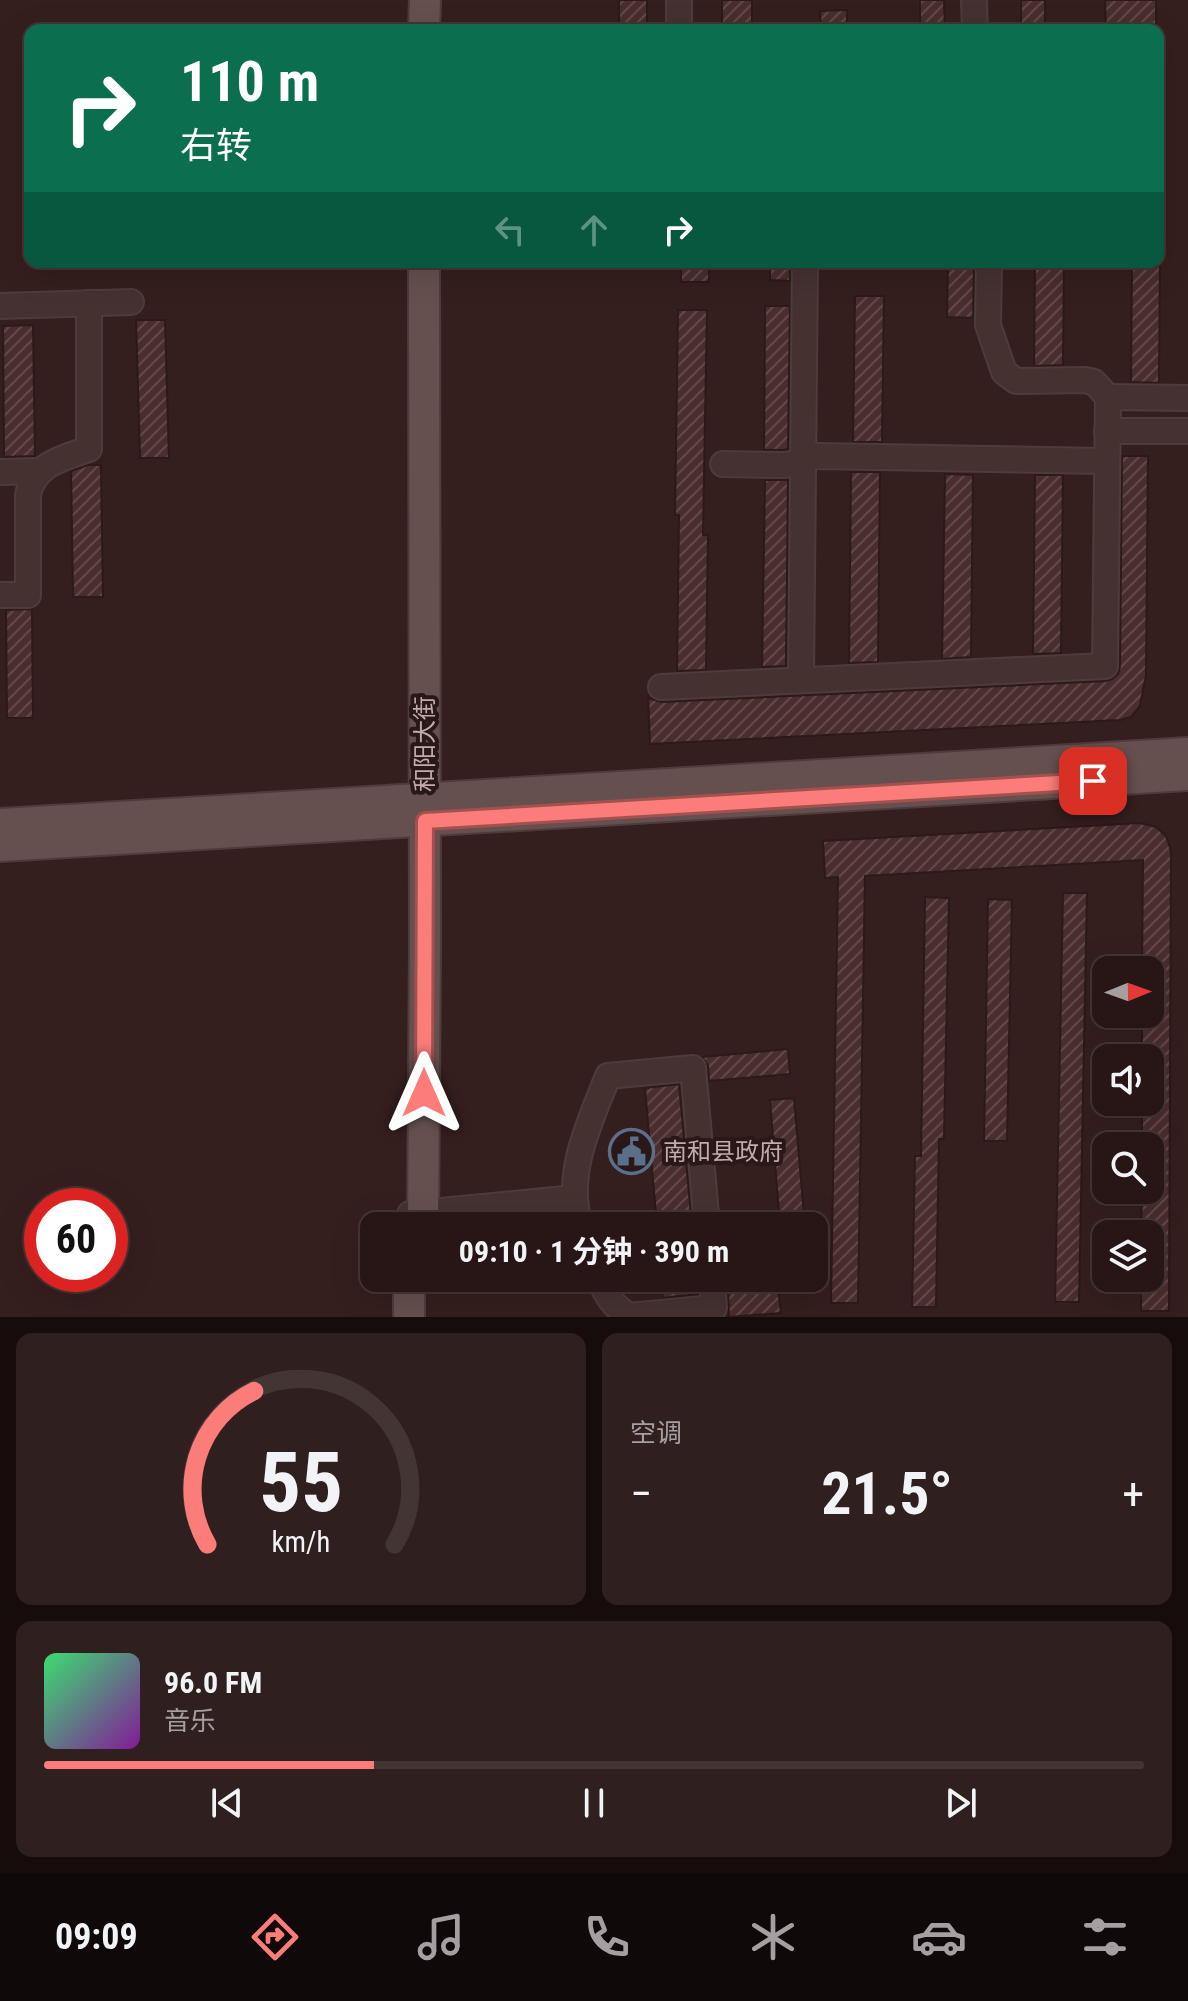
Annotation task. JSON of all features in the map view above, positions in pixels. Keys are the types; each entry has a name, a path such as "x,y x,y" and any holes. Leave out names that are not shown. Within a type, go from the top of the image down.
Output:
{"main road":[{"path":"411,0 411,24"},
{"path":"424,24 425,0"},
{"name":"和阳大街","path":"411,268 418,810"},
{"name":"和阳大街","path":"417,1212 424,268"},
{"path":"0,846 418,810 1188,753"},
{"path":"0,824 418,810 1188,775"},
{"path":"409,1292 409,1317"},
{"path":"423,1292 423,1317"}],"lane":[{"path":"679,0 679,24"},
{"path":"974,0 975,24"},
{"path":"801,680 805,268"},
{"path":"661,687 1105,666 1108,397 1094,382 1016,381 1004,372 988,325 989,268"},
{"path":"0,306 131,302"},
{"path":"0,595 28,595 30,484 40,471 56,461 89,449 89,303"},
{"path":"1108,397 1188,398"},
{"path":"1107,431 1188,431"},
{"path":"723,464 784,465 820,456 1107,461"},
{"path":"0,472 40,471"},
{"path":"578,1212 574,1180 580,1151 608,1076 693,1068 706,1212"},
{"path":"474,1212 575,1198"},
{"path":"605,1292 608,1299 629,1316 714,1308 713,1292"}],"building":[{"path":"619,0 647,0 647,24 619,24"},
{"path":"722,0 752,0 752,24 722,24"},
{"path":"920,0 944,0 945,24 920,24"},
{"path":"1021,0 1045,0 1045,24 1021,24"},
{"path":"1105,0 1156,0 1156,24 1106,24"},
{"path":"847,10 847,24 821,24 820,11"},
{"path":"681,268 709,268 709,282 681,282"},
{"path":"770,268 790,268 790,281 770,280"},
{"path":"948,268 974,268 973,318 947,317"},
{"path":"1035,268 1064,268 1063,365 1034,366"},
{"path":"1132,268 1160,268 1159,383 1131,382"},
{"path":"855,296 884,296 882,442 853,442"},
{"path":"765,306 790,306 788,449 783,450 764,450"},
{"path":"678,310 707,310 703,535 708,535 706,670 677,671 679,515 675,515"},
{"path":"136,320 165,320 169,458 140,458"},
{"path":"33,325 35,456 4,457 3,326"},
{"path":"1122,456 1148,456 1146,675 1140,706 1131,717 650,744 648,698 662,702 1112,679 1118,674 1120,666"},
{"path":"88,465 101,465 103,597 73,597 71,471"},
{"path":"851,472 880,472 878,662 849,663"},
{"path":"945,474 973,475 971,657 942,659"},
{"path":"1035,475 1063,475 1061,653 1033,654"},
{"path":"765,480 788,480 786,666 762,667"},
{"path":"32,609 33,718 7,718 6,610"},
{"path":"1140,823 1156,827 1166,836 1171,851 1169,1311 1141,1311 1141,1292 1164,1292 1164,1220 1141,1220 1142,1204 1164,1204 1164,1132 1142,1132 1142,1116 1164,1116 1164,1044 1142,1044 1142,1028 1164,1028 1164,956 1142,956 1143,860 865,876 858,1303 831,1303 838,877 825,878 823,841"},
{"path":"1063,893 1087,893 1079,1302 1055,1302"},
{"path":"925,897 949,898 944,1139 939,1139 936,1307 912,1307 915,1156 921,1156"},
{"path":"988,899 1012,900 1007,1141 984,1141"},
{"path":"788,1049 790,1074 709,1081 708,1066 702,1057"},
{"path":"679,1084 691,1212 656,1212 645,1088"},
{"path":"794,1098 804,1212 779,1212 770,1100"},
{"path":"662,1292 698,1292 698,1294 663,1298"},
{"path":"728,1292 779,1292 781,1313 729,1317"}],"place":[{"name":"南和县政府","path":"632,1152"}],"route":[{"path":"424,1093 425,821 1093,781"}]}
